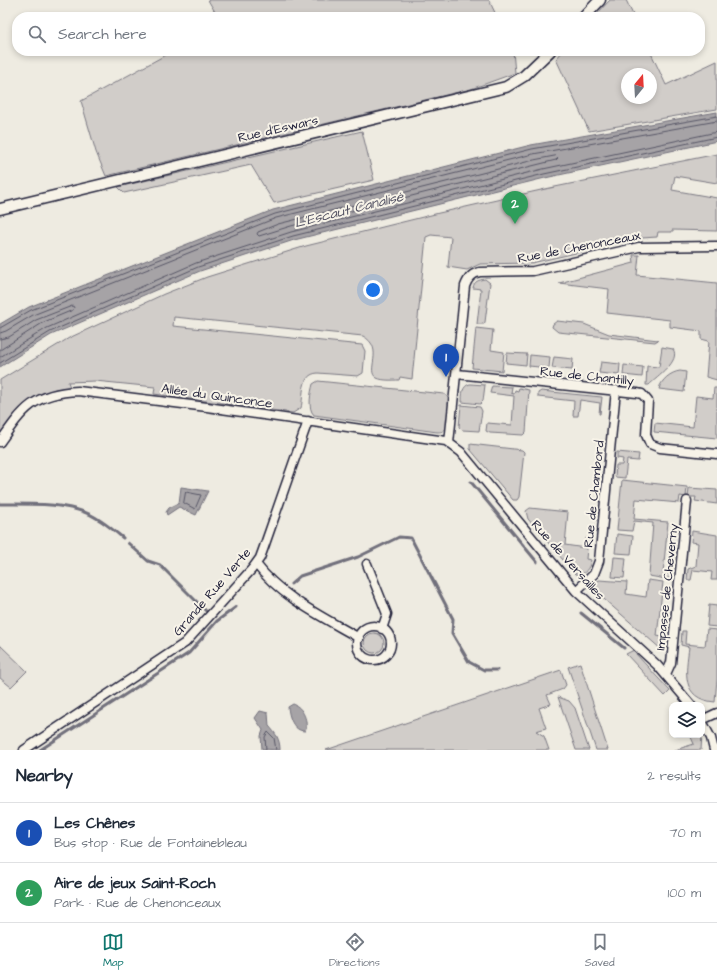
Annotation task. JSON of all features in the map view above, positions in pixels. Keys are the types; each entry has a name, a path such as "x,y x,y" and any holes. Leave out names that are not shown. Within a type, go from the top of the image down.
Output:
{"street":[{"path":"589,12 600,0"},
{"name":"Rue d'Eswars","path":"0,209 506,87 524,76 545,56"},
{"name":"Rue de Chenonceaux","path":"457,374 465,286 471,276 480,272 533,271 639,247 717,246"},
{"path":"449,442 457,374"},
{"name":"Rue de Chantilly","path":"457,374 637,393 645,397 648,405 646,435 650,444 660,448 717,454"},
{"name":"Rue de Chambord","path":"576,591 594,574 599,561 616,390"},
{"name":"Allée du Quinconce","path":"0,442 20,414 31,404 41,398 65,392 98,392 438,439 449,442"},
{"name":"Grande Rue Verte","path":"24,750 185,643 256,564 266,543 308,421"},
{"name":"Rue de Versailles","path":"449,442 464,456 576,591 666,674 689,702"},
{"name":"Impasse de Cheverny","path":"666,674 671,663 687,501"},
{"path":"256,564 274,585 286,595 358,638"},
{"path":"367,564 387,614 382,629"},
{"path":"375,627 382,629 388,634 391,642 390,650 381,659 373,660 365,657 358,647 358,638 362,632 368,628 375,627"},
{"path":"705,719 717,713"},
{"path":"705,727 711,738 714,750"}],"shaded area":[{"path":"208,0 489,0 495,12 215,12"},
{"path":"610,0 626,0 632,12 599,12"},
{"path":"164,56 513,56 515,73 471,89 106,176 96,152 81,101"},
{"path":"559,56 652,56 666,85 717,61 717,109 589,131 556,59"},
{"path":"362,131 374,180 274,203 251,165 124,193 118,187"},
{"path":"717,154 717,183 675,176 672,190 717,198 717,231 672,230 672,232 658,232 657,237 627,239 585,251 532,263 480,264 467,270 448,267 451,237 431,235 426,237 412,379 400,377 399,380 382,380 377,378 374,375 373,370 373,347 370,341 363,336 174,317 173,326 362,345 365,351 363,373 358,376 318,373 312,374 308,377 304,386 301,408 293,413 154,394 155,387 95,381 68,382 70,387 46,392 29,402 22,408 0,435 0,380 69,338 164,294 207,277 306,246 439,213 550,188"},
{"path":"633,255 639,255 637,275 717,283 717,380 706,377 709,341 701,339 701,331 670,327 670,320 607,313 609,289 559,283 634,263"},
{"path":"485,279 490,283 485,322 484,324 477,324 481,289 473,288 476,282"},
{"path":"557,321 584,324 609,334 658,340 655,342 558,332 552,327"},
{"path":"476,328 493,330 491,350 504,352 502,371 472,368"},
{"path":"662,347 673,349 675,354 674,359 662,373 649,385 646,385 647,366 659,367"},
{"path":"507,353 527,354 526,365 506,363"},
{"path":"530,355 550,357 549,368 529,366"},
{"path":"554,357 573,359 572,370 552,368"},
{"path":"601,362 620,364 619,375 599,373"},
{"path":"624,365 643,367 642,377 623,375"},
{"path":"680,371 686,372 684,392 659,389 667,377"},
{"path":"318,381 444,394 448,399 448,417 446,428 441,432 437,432 314,415 310,404 311,395 313,384"},
{"path":"470,384 485,385 483,401 480,404 462,402 462,393 464,388"},
{"path":"492,386 512,387 511,393 514,394 515,390 518,391 519,388 529,390 526,432 523,435 490,433 486,431 487,423 512,425 514,396 490,393"},
{"path":"714,388 717,388 717,438 654,432 655,423 693,427 696,396 713,398"},
{"path":"541,391 602,397 600,414 600,403 580,400 578,416 573,416 574,401 538,397 538,393"},
{"path":"461,405 480,407 482,411 479,431 462,430 459,427"},
{"path":"470,444 522,450 524,452 519,497 517,500 513,500 470,449"},
{"path":"617,452 639,454 638,461 627,460 625,478 615,477 616,465 622,465 623,459 617,458"},
{"path":"622,480 687,487 686,497 680,496 679,503 636,499 634,519 668,522 663,573 672,574 672,577 666,579 649,576 653,523 634,521 632,531 617,530"},
{"path":"689,488 717,490 717,504 695,501 696,497 688,497"},
{"path":"530,508 568,512 565,545 585,548 586,538 588,538 586,559 591,560 589,567 585,572 580,575 575,574 528,519 526,511"},
{"path":"692,531 717,535 717,580 711,580 712,572 693,570 691,580 687,580 688,569 696,566 698,543 691,542"},
{"path":"617,534 633,536 631,554 615,553"},
{"path":"614,557 626,558 624,578 612,577"},
{"path":"599,580 627,582 626,594 646,597 648,580 663,582 657,636 667,638 665,649 662,650 597,593 594,585"},
{"path":"709,605 717,606 717,627 707,626"},
{"path":"707,629 717,630 717,679 715,702 704,700 696,696 691,690 687,674 689,647 681,645 682,631 686,631 685,644 705,646"},
{"path":"374,633 381,636 384,643 381,650 374,653 367,650 364,643 367,636"},
{"path":"0,645 27,671 11,687 0,678"},
{"path":"634,650 670,691 665,696 626,654"},
{"path":"580,663 608,750 596,750 568,667"},
{"path":"561,670 566,685 563,689 547,695 551,704 539,708 546,728 536,731 544,736 549,750 326,750"},
{"path":"558,697 569,701 575,708 589,750 576,750"},
{"path":"691,738 702,738 701,750 675,750 694,744"}],"water":[{"name":"L'Escaut Canalisé","path":"717,112 717,141 545,178 294,240 200,271 51,335 0,367 0,324 29,307 273,210 531,145"},
{"path":"181,487 208,491 196,515 179,507 167,515 166,512 169,508 179,503"},
{"path":"293,704 300,708 306,719 305,731 297,729 292,723 288,707"},
{"path":"260,711 268,713 269,726 277,737 280,750 262,749 261,736 263,730 255,718"}],"waterway":[{"path":"471,482 537,562"},
{"path":"0,504 49,505 78,510 96,518 123,538"},
{"path":"291,584 300,576 358,557 399,537 411,538 453,619 452,633 469,662 484,670 497,670"},
{"path":"128,543 148,561 160,565 206,611"},
{"path":"40,750 189,653 217,621 236,607"},
{"path":"581,613 624,648"}],"place":[{"name":"Aire de jeux Saint-Roch","path":"515,224"},
{"name":"Les Chênes","path":"446,377"}]}
